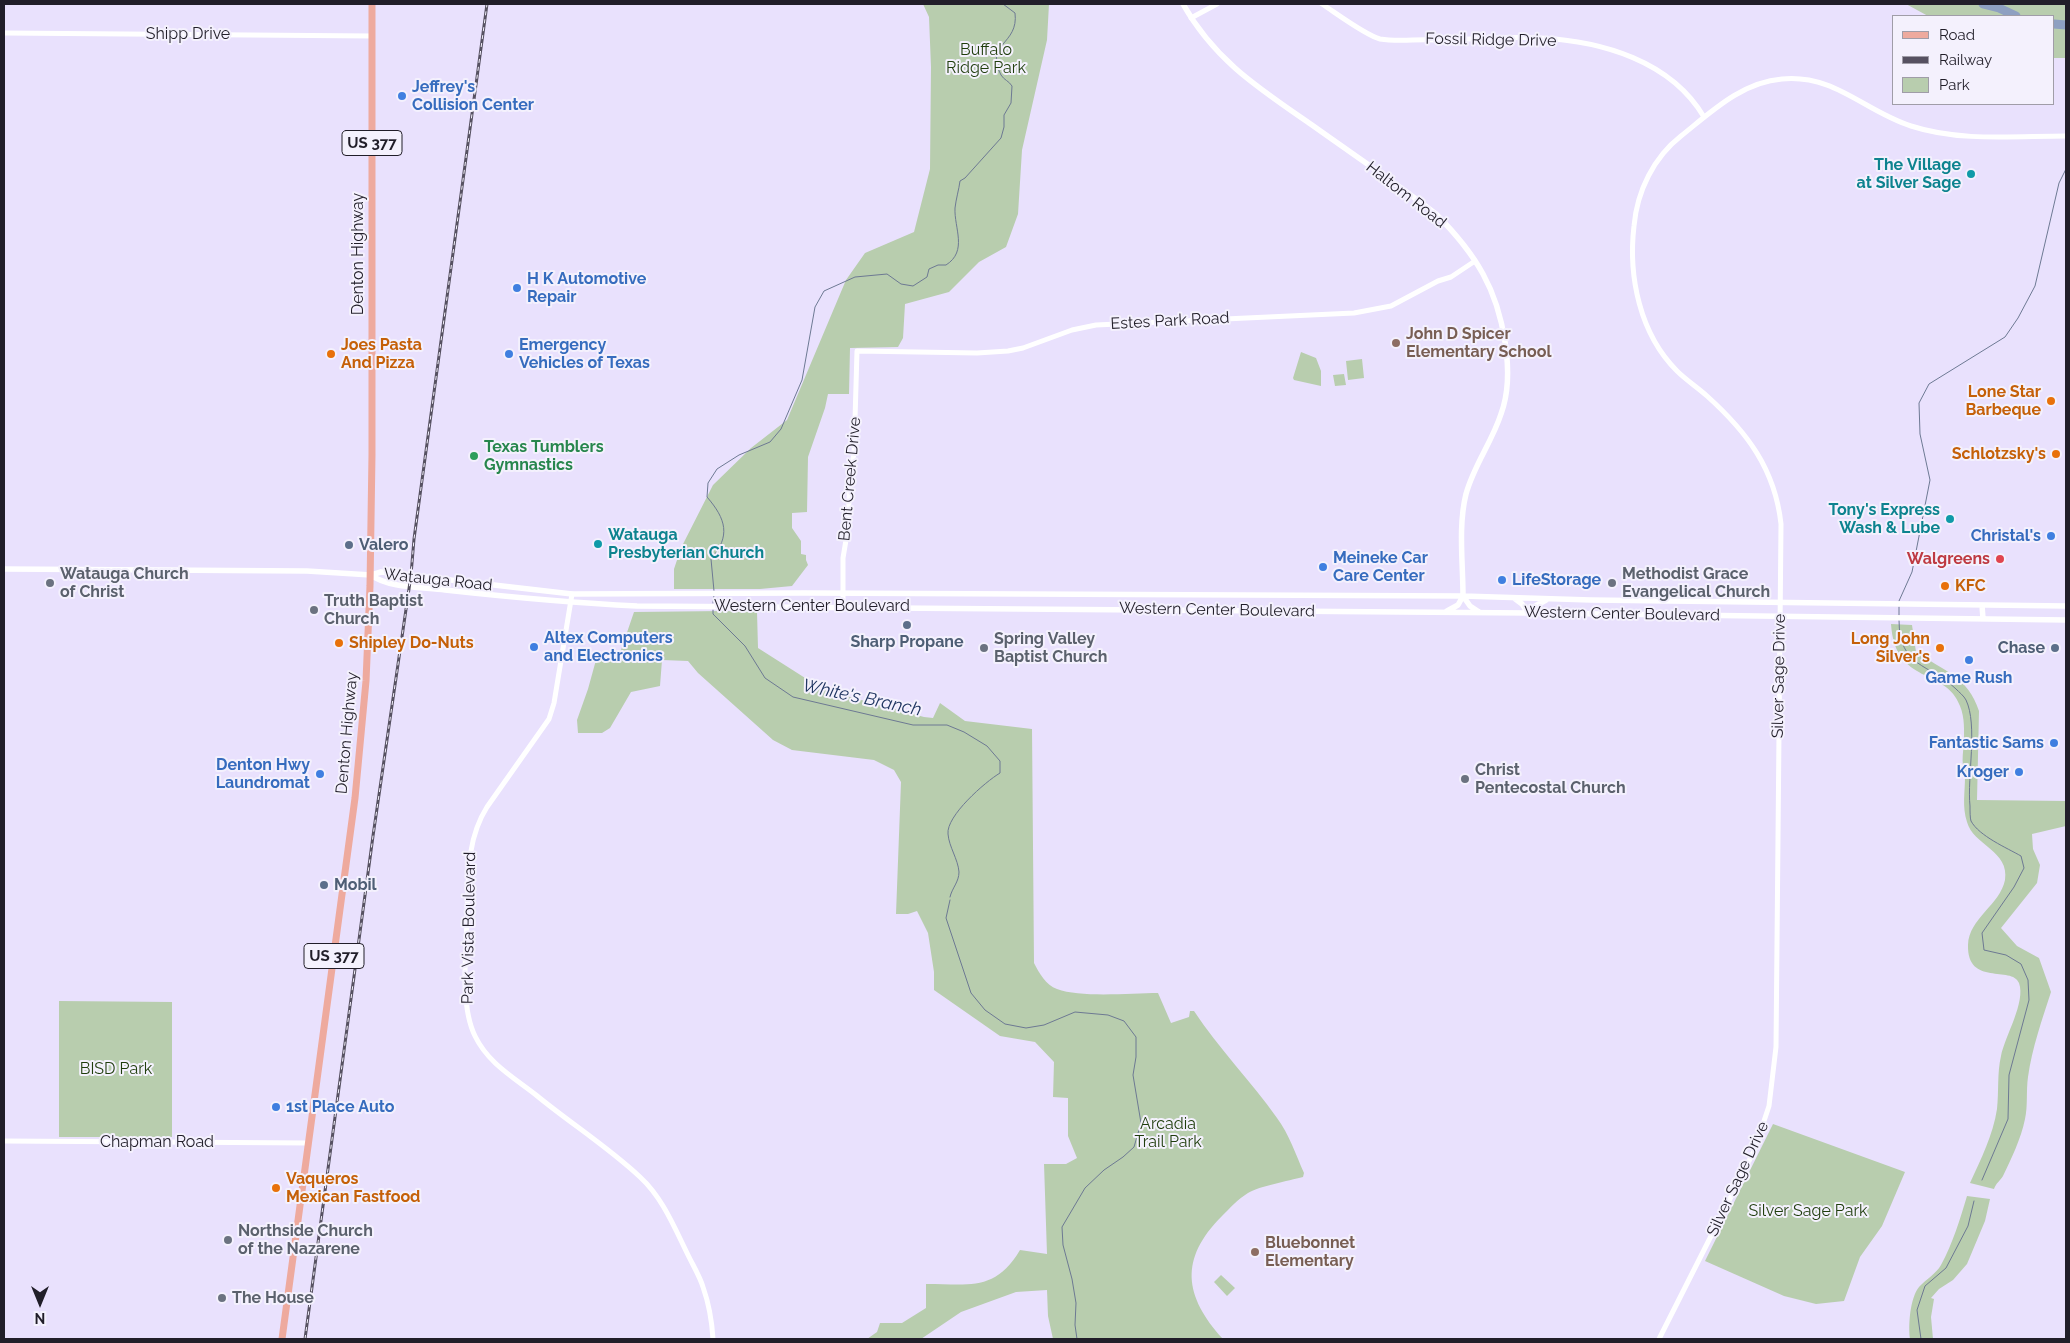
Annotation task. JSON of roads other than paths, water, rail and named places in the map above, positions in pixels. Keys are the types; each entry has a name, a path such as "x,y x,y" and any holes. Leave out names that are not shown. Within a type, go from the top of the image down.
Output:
{"main road":[{"name":"Denton Highway","path":"282,1339 310,1143 355,792 366,681 370,575 372,4"},
{"name":"Haltom Road","path":"1183,4 1191,18 1225,61 1436,214 1454,233 1485,278 1498,313 1505,346 1508,374 1502,414 1478,462 1465,500 1463,596"},
{"name":"Watauga Road","path":"4,569 307,571 370,575 381,572 572,594 843,593"},
{"name":"Western Center Boulevard","path":"370,575 379,581 409,586 570,603 673,606 1480,612 2066,620"},
{"path":"804,593 804,606"},
{"name":"Western Center Boulevard","path":"843,593 1463,596 1548,599 2066,606"},
{"path":"1446,612 1458,605 1463,596 1470,606 1480,612"},
{"path":"1513,598 1522,604 1528,613 1539,603 1548,599"},
{"path":"1982,605 1983,620"}],"street":[{"path":"1191,18 1217,4"},
{"name":"Fossil Ridge Drive","path":"1322,4 1381,39 1540,38 1598,45 1636,59 1670,78 1694,102 1704,117"},
{"name":"Shipp Drive","path":"4,33 372,36"},
{"name":"Silver Sage Drive","path":"1659,1339 1754,1150 1767,1116 1772,1092 1776,1047 1781,524 1779,507 1770,476 1752,445 1733,419 1676,371 1644,322 1637,297 1633,233 1638,203 1649,174 1670,144 1729,98 1748,88 1781,79 1822,82 1910,126 1942,134 2066,136"},
{"name":"Estes Park Road","path":"857,351 994,352 1023,348 1072,330 1096,325 1354,313 1391,306 1438,281 1451,277 1475,261"},
{"name":"Bent Creek Drive","path":"843,606 843,552 848,528 849,476 854,454 857,351"},
{"name":"Park Vista Boulevard","path":"572,594 555,695 549,719 478,820 473,835 468,880 466,1008 474,1035 494,1063 629,1168 641,1178 657,1197 676,1229 704,1288 712,1323 713,1339"},
{"name":"Chapman Road","path":"4,1141 310,1143"}],"waterway":[{"name":"White's Branch","path":"714,591 711,559 721,543 724,528 722,520 707,497 708,483 717,469 739,455 770,442 781,429 802,380 815,307 824,291 855,277 887,274 901,284 913,286 927,277 929,269 938,265 946,265 957,253 958,239 955,208 960,181 965,178 1001,138 1004,127 1004,115 1011,103 1012,86 1001,75 997,64 997,56 1012,32 1015,24 1015,13 1003,4"},
{"path":"1983,4 1999,8 2014,15"},
{"path":"2055,24 2066,25"},
{"path":"1899,601 1912,572 1930,480 1920,434 1919,403 1929,384 2005,337 2018,318 2035,286 2059,183 2066,169"},
{"name":"White's Branch","path":"713,603 714,595"},
{"path":"1899,607 1899,616"},
{"name":"White's Branch","path":"713,610 713,614 745,646 765,678 793,697 913,725 947,725 964,732 987,746 1000,761 1000,773 968,800 953,818 949,827 949,839 959,872 950,897"},
{"path":"1899,620 1900,636 1910,656 1917,663 1946,681 1966,700 1972,737 1969,794 1971,821 1987,837 2021,856 2024,868 2014,887 1982,933 1984,950 2006,955 2021,964 2028,980 2029,1000 2009,1075 2008,1119 1982,1180"},
{"name":"White's Branch","path":"950,900 946,918 971,993 985,1010 1005,1024 1026,1028 1044,1025 1075,1012 1108,1015 1124,1021 1136,1037 1136,1057 1133,1075 1141,1123 1134,1147 1104,1170 1085,1188 1062,1227 1063,1245 1076,1303 1075,1325 1077,1339"},
{"path":"1921,1339 1917,1310 1925,1286 1946,1268 1968,1226 1974,1201"},
{"name":"White's Branch","path":"1192,1339 1198,1339"}],"railway":[{"path":"305,1339 373,836 411,575 414,539 487,4"}],"place":[{"name":"Jeffrey's Collision Center","path":"402,96"},
{"name":"The Village at Silver Sage","path":"1971,174"},
{"name":"H K Automotive Repair","path":"517,288"},
{"name":"John D Spicer Elementary School","path":"1396,343"},
{"name":"Joes Pasta And Pizza","path":"331,354"},
{"name":"Emergency Vehicles of Texas","path":"509,354"},
{"name":"Lone Star Barbeque","path":"2051,401"},
{"name":"Schlotzsky's","path":"2056,454"},
{"name":"Texas Tumblers Gymnastics","path":"474,456"},
{"name":"Tony's Express Wash & Lube","path":"1950,519"},
{"name":"Christal's","path":"2051,536"},
{"name":"Watauga Presbyterian Church","path":"598,544"},
{"name":"Valero","path":"349,545"},
{"name":"Walgreens","path":"2000,559"},
{"name":"Meineke Car Care Center","path":"1323,567"},
{"name":"LifeStorage","path":"1502,580"},
{"name":"Watauga Church of Christ","path":"50,583"},
{"name":"Methodist Grace Evangelical Church","path":"1612,583"},
{"name":"KFC","path":"1945,586"},
{"name":"Truth Baptist Church","path":"314,610"},
{"name":"Sharp Propane","path":"907,625"},
{"name":"Shipley Do-Nuts","path":"339,643"},
{"name":"Altex Computers and Electronics","path":"534,647"},
{"name":"Spring Valley Baptist Church","path":"984,648"},
{"name":"Long John Silver's","path":"1940,648"},
{"name":"Chase","path":"2055,648"},
{"name":"Game Rush","path":"1969,660"},
{"name":"Fantastic Sams","path":"2054,743"},
{"name":"Kroger","path":"2019,772"},
{"name":"Denton Hwy Laundromat","path":"320,774"},
{"name":"Christ Pentecostal Church","path":"1465,779"},
{"name":"Mobil","path":"324,885"},
{"name":"1st Place Auto","path":"276,1107"},
{"name":"Vaqueros Mexican Fastfood","path":"276,1188"},
{"name":"Northside Church of the Nazarene","path":"228,1240"},
{"name":"Bluebonnet Elementary","path":"1255,1252"},
{"name":"The House","path":"222,1298"}],"park label":[{"name":"Buffalo Ridge Park","path":"986,59"},
{"name":"BISD Park","path":"116,1069"},
{"name":"Arcadia Trail Park","path":"1168,1133"},
{"name":"Silver Sage Park","path":"1808,1211"}]}
